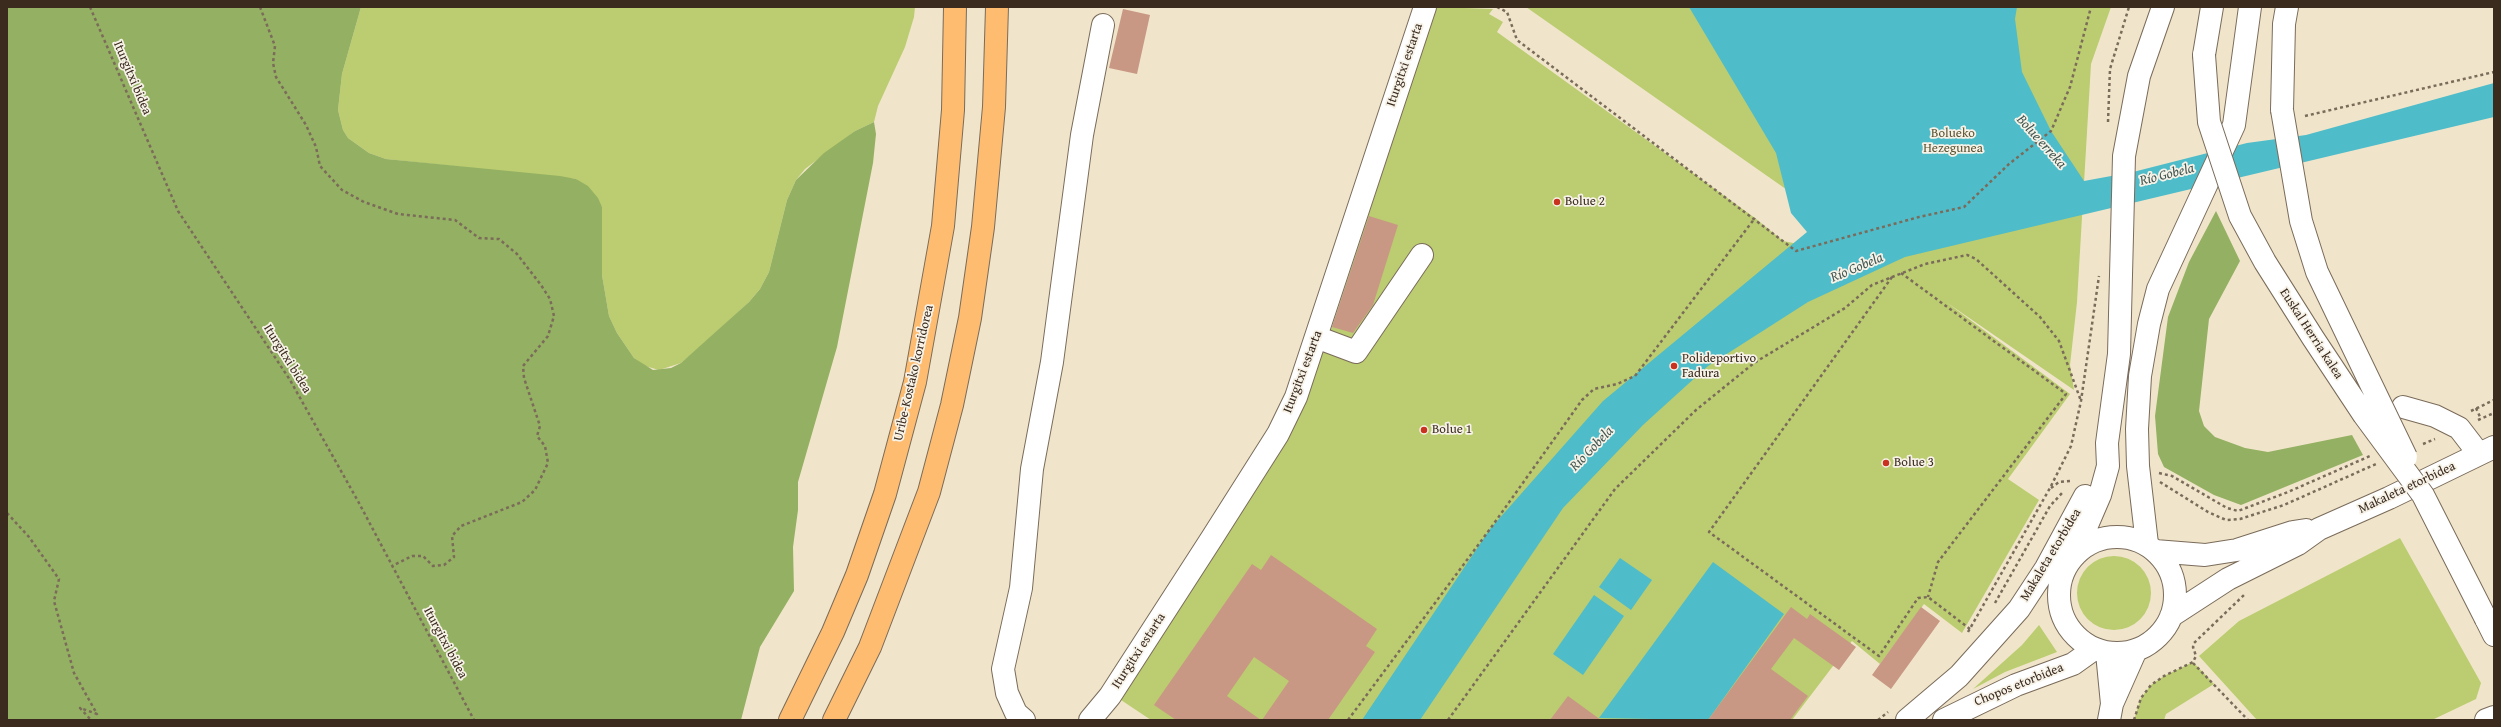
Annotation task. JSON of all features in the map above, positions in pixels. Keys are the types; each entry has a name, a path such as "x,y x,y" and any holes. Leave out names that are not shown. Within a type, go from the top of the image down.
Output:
{"highway":[{"name":"Uribe-Kostako korridorea","path":"790,720 833,632 857,575 885,494 915,382 943,226 953,110 955,7"},
{"path":"834,720 870,647 924,506 952,405 970,318 983,227 994,107 997,7"}],"street":[{"name":"Iturgitxi estarta","path":"1092,719 1118,683 1278,434 1296,397 1425,7"},
{"path":"2075,553 2091,542 2109,536 2129,537 2151,548 2171,574 2175,588 2175,602 2172,616 2163,631 2151,642 2136,650 2100,651 2080,641 2070,630 2060,609 2058,586 2064,568 2075,553 2100,495 2108,466 2107,443 2119,354 2124,156 2139,76 2164,7"},
{"name":"Euskal Herria kalea","path":"2212,7 2204,56 2210,122 2240,216 2265,262 2313,338 2364,415 2423,495 2490,627"},
{"path":"2151,548 2138,466 2140,376 2149,324 2158,289 2234,125 2250,7"},
{"path":"2287,7 2284,24 2282,110 2301,221 2317,272 2388,415 2423,495"},
{"path":"1024,720 1016,713 1007,693 1003,669 1021,588 1032,468 1052,362 1082,135 1103,25"},
{"path":"1316,337 1356,352 1422,255"},
{"path":"2403,407 2453,425 2486,450"},
{"name":"Makaleta etorbidea","path":"1899,715 1958,676 2019,609 2046,568 2082,503 2107,443"},
{"name":"Makaleta etorbidea","path":"2172,616 2228,579 2298,544 2319,529 2389,498 2486,450"},
{"name":"Makaleta etorbidea","path":"2151,548 2205,555 2237,550 2293,532 2319,529"},
{"name":"Makaleta etorbidea","path":"1921,720 1969,681 2008,644 2032,613 2058,586"},
{"path":"2111,712 2136,650"},
{"path":"2100,651 2111,712"},
{"name":"Chopos etorbidea","path":"1944,720 2016,685 2073,664 2100,651"},
{"path":"2486,720 2494,716"}],"path":[{"name":"Iturgitxi bidea","path":"90,7 178,211 290,380 474,720"},
{"path":"260,7 274,46 273,63 276,77 306,125 316,147 320,166 342,190 364,202 398,214 455,220 479,238 499,239 517,254 550,299 554,316 548,336 523,366 524,378 540,426 537,436 546,446 548,463 535,490 522,502 461,526 452,536 454,557 444,565 433,566 423,556 412,556 392,566"},
{"path":"1497,7 1507,12 1517,40 1755,218 1796,251 1919,216 1964,207 2009,164 2051,131 2070,86 2091,7"},
{"path":"2107,128 2110,69 2129,7"},
{"path":"2305,116 2494,72"},
{"path":"1348,720 1582,400 1594,389 1616,384 1635,376 1755,218"},
{"path":"1448,720 1615,489 1696,410 1754,363 1845,308 1872,285 1925,264 1968,255 1976,259 2040,317 2059,341 2081,401"},
{"path":"1901,273 2066,394 1938,562 1928,596"},
{"path":"1967,634 2050,488 2071,446 2081,401 2099,273"},
{"path":"1892,277 1709,532 1879,656 1918,598 1928,596 1970,628"},
{"path":"2417,446 2494,400"},
{"path":"2453,425 2494,413"},
{"path":"2157,473 2172,476 2227,508 2238,511 2288,492 2375,454"},
{"path":"2160,481 2208,512 2226,520 2240,519 2284,505 2383,462"},
{"path":"2050,488 2060,482 2070,481"},
{"path":"1993,606 2050,506 2060,493 2065,491"},
{"path":"7,513 29,536 59,579 54,601 74,673 97,714 80,708 92,720"},
{"path":"2134,720 2141,698 2151,685 2164,676 2193,662 2196,656 2193,647 2194,643 2249,591"},
{"path":"2193,662 2248,720"},
{"path":"1878,720 1899,715"}],"green space":[{"path":"7,7 361,7 342,74 338,110 343,130 348,138 369,153 386,159 560,176 576,179 588,186 598,198 602,207 602,275 609,316 617,333 634,358 653,370 671,368 681,363 749,302 760,289 769,272 787,200 796,180 824,153 855,131 874,122 876,134 873,163 837,347 798,482 798,510 793,547 794,591 760,647 741,720 7,720"},
{"path":"361,7 915,7 914,17 905,47 878,106 874,122 855,131 805,169 796,180 787,200 769,272 760,289 749,302 681,363 659,370 645,366 634,358 617,333 609,316 602,275 602,207 576,179 386,159 369,153 348,138 343,130 338,110 342,74"},
{"name":"Polideportivo Fadura","path":"1436,7 1493,9 1489,14 1503,22 1497,32 1755,218 1783,241 1890,262 1526,7 2111,7 2091,64 2077,302 2070,365 2074,390 1946,302 2070,394 2008,479 2039,500 1962,633 1924,604 1880,664 1852,641 1792,720 1151,720 1118,698 1285,435 1332,327"},
{"path":"2216,211 2240,261 2209,319 2199,411 2204,426 2215,437 2245,448 2268,452 2352,435 2363,455 2241,505 2214,495 2164,467 2158,454 2155,416 2168,317 2189,262"},
{"path":"2400,538 2481,683 2476,699 2432,720 2257,720 2199,656 2239,621"},
{"path":"2114,556 2135,562 2145,572 2151,593 2145,614 2135,624 2114,630 2093,624 2083,614 2077,593 2083,572 2093,562"},
{"path":"2039,625 2057,652 2005,672 1973,689 2022,645"},
{"path":"2193,662 2214,684 2166,714 2164,720 2134,720 2141,698 2151,685 2164,676"}],"water":[{"path":"1689,7 2017,7 2015,19 2022,72 2051,131 2084,181 2133,172 2247,143 2306,135 2494,83 2494,117 1905,257 1808,302 1708,366 1643,425 1563,508 1420,720 1362,720 1490,529 1603,401 1807,232 1791,213 1776,153"},
{"path":"1620,558 1652,580 1631,610 1599,587"},
{"path":"1713,562 1784,614 1708,720 1599,718"},
{"path":"1594,595 1624,616 1583,675 1553,654"}],"building":[{"path":"1123,9 1150,15 1137,74 1109,68"},
{"path":"1369,216 1398,225 1373,305 1353,333 1332,327"},
{"path":"1271,555 1377,629 1366,646 1375,652 1328,720 1262,720 1289,681 1254,657 1227,696 1261,720 1176,720 1154,705 1252,564 1261,570"},
{"path":"1791,607 1807,619 1810,614 1856,647 1839,670 1794,638 1771,669 1808,696 1790,720 1708,720"},
{"path":"1921,607 1940,621 1891,689 1872,675"},
{"path":"1568,696 1601,720 1550,720"}],"place":[{"name":"Bolue 2","path":"1557,202"},
{"name":"Polideportivo Fadura","path":"1674,366"},
{"name":"Bolue 1","path":"1424,430"},
{"name":"Bolue 3","path":"1886,463"}],"park label":[{"name":"Bolueko Hezegunea","path":"1953,142"}],"water label":[{"name":"Bolue erreka","path":"2041,142"},
{"name":"Río Gobela","path":"2167,175"},
{"name":"Río Gobela","path":"1857,268"},
{"name":"Río Gobela","path":"1592,449"}]}
